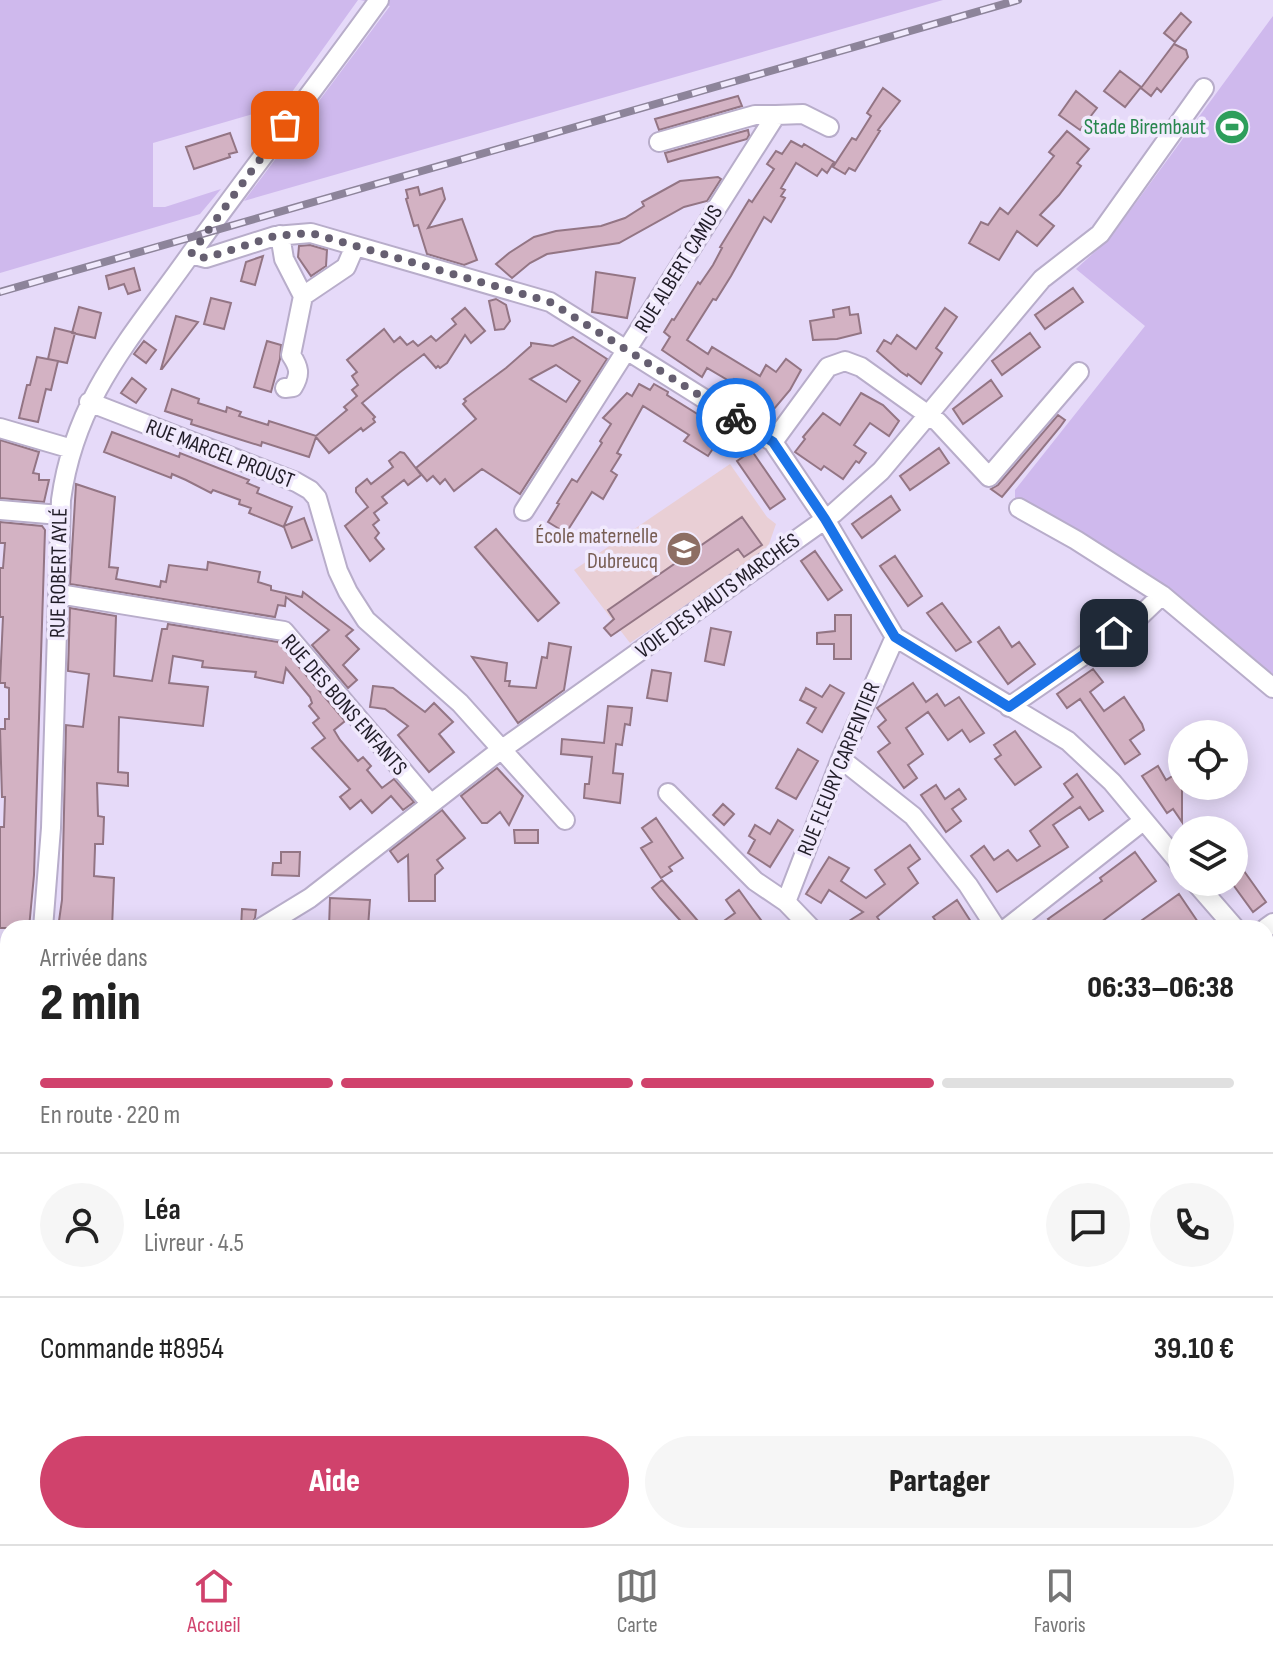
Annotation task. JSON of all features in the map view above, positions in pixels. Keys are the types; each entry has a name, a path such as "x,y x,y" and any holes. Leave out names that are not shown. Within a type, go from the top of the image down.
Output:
{"street":[{"name":"RUE ROBERT AYLÉ","path":"44,920 51,828 60,515 64,478 89,402 100,381 191,254 379,0"},
{"name":"VOIE DES HAUTS MARCHÉS","path":"274,920 310,898 503,749 825,519 881,471 1042,279 1100,234 1204,88"},
{"path":"659,142 755,115 803,114 829,127"},
{"name":"RUE ALBERT CAMUS","path":"524,511 776,115"},
{"path":"191,254 206,258 280,235 311,233 550,302 773,442 825,519 895,637 1068,741 1112,782 1168,850"},
{"path":"280,235 284,259 303,296 291,355 299,366 299,378 293,387 285,388"},
{"path":"303,296 346,267 355,246"},
{"path":"773,442 828,367 845,361 861,367 938,422 989,477 1079,372"},
{"name":"RUE MARCEL PROUST","path":"89,402 310,490 317,498 325,519 338,571 358,611 460,703 565,820"},
{"path":"0,428 72,449"},
{"path":"1019,508 1162,595 1273,688"},
{"path":"0,510 60,515"},
{"name":"RUE DES BONS ENFANTS","path":"59,594 284,631 430,803"},
{"path":"1009,707 1139,617 1162,595"},
{"name":"RUE FLEURY CARPENTIER","path":"786,902 841,759 895,637"},
{"path":"841,759 913,816 968,885 991,920"},
{"path":"668,793 755,881 786,902 803,920"},
{"path":"1017,920 1143,821"},
{"path":"1207,896 1228,920"}],"shaded area":[{"path":"0,0 358,0 269,124 253,114 153,143 153,207 165,207 221,189 200,214 0,273"},
{"path":"360,0 943,0 244,201 390,6"},
{"path":"1273,16 1273,674 1186,601 1015,499 1015,490 1145,326 1076,269 1110,238"},
{"name":"École maternelle Dubreucq","path":"730,464 767,517 776,524 769,544 759,555 630,643 574,570"}],"building":[{"path":"1181,13 1191,22 1175,42 1164,33"},
{"path":"1174,44 1186,50 1188,57 1161,92 1157,88 1151,96 1141,88"},
{"path":"1120,71 1141,87 1125,107 1104,91"},
{"path":"883,88 900,101 878,130 855,171 849,168 845,174 833,167 852,138 856,140 871,116 867,113"},
{"path":"1076,91 1097,108 1080,130 1059,115"},
{"path":"738,96 742,106 659,130 655,119"},
{"path":"748,130 747,139 668,162 665,153"},
{"path":"1067,131 1089,149 1077,163 1081,166 1040,215 1054,226 1037,246 1017,231 999,260 969,243 981,222 988,225 1000,208 1008,214 1054,156 1049,152"},
{"path":"230,133 237,152 194,169 186,147"},
{"path":"791,141 802,147 804,144 834,162 827,173 822,169 817,176 796,163 781,188 785,190 781,196 785,198 771,222 764,217 716,300 713,299 687,340 708,354 712,347 760,376 766,365 776,372 786,359 801,370 774,409 758,398 760,395 734,379 731,382 707,368 702,377 662,350 670,337 664,332 672,319 713,265 720,247 749,200 752,202 774,169 767,164 776,151 782,154"},
{"path":"721,179 707,201 684,207 619,243 547,254 512,278 496,264 534,237 601,226 625,218 644,206 642,202 680,181"},
{"path":"418,187 420,195 442,188 445,199 428,228 462,219 477,260 464,265 427,254 406,199 406,190"},
{"path":"310,245 327,250 326,266 311,276 298,257 299,246"},
{"path":"263,256 255,285 241,281 246,262"},
{"path":"134,268 140,290 128,294 124,284 109,289 106,276"},
{"path":"596,272 635,278 627,318 592,312"},
{"path":"1073,288 1083,302 1045,329 1035,315"},
{"path":"211,298 231,303 224,329 204,324"},
{"path":"496,299 506,305 510,321 504,329 495,330 489,301"},
{"path":"79,307 101,313 95,338 72,333"},
{"path":"849,307 850,315 858,314 861,333 837,339 813,340 810,321 834,317 833,310"},
{"path":"465,308 485,331 471,343 465,335 447,363 440,368 436,368 424,354 399,373 362,403 375,417 375,422 363,431 361,428 329,453 316,437 309,457 191,424 192,420 165,411 172,389 199,399 198,403 226,412 227,407 241,412 239,416 268,425 269,421 316,436 347,410 344,407 357,396 352,390 358,385 352,376 357,372 347,360 384,329 394,342 400,337 407,345 413,341 418,346 431,336 436,341 456,324 452,319"},
{"path":"945,308 957,317 936,348 942,353 921,384 901,372 877,351 884,340 891,344 897,335 916,349"},
{"path":"176,316 198,322 161,369"},
{"path":"55,328 75,333 67,363 48,359"},
{"path":"1030,333 1040,347 1002,375 992,361"},
{"path":"573,337 607,359 520,494 482,469 454,491 445,479 440,484 433,476 427,481 416,468 476,419 463,404 464,399 506,368 531,343 553,346","holes":["556,365 580,381 566,402 530,379"]},
{"path":"144,341 156,350 146,363 134,354"},
{"path":"267,341 281,345 271,392 254,387"},
{"path":"37,357 58,361 51,390 46,389 38,422 19,418"},
{"path":"132,378 146,389 136,403 121,393"},
{"path":"991,380 1002,396 963,424 953,409"},
{"path":"639,384 650,390 654,384 668,392 667,395 707,420 701,428 720,438 708,456 684,441 689,435 643,406 617,453 621,455 611,471 617,475 603,499 592,492 566,533 548,522 557,503 572,479 577,482 602,443 600,441 611,424 603,418 627,393 632,396"},
{"path":"861,393 883,405 899,421 889,436 870,423 854,445 866,453 843,479 824,466 821,470 795,452 823,413 840,425"},
{"path":"1058,415 1065,420 1002,497 991,489 998,485"},
{"path":"112,432 179,457 180,453 249,480 247,483 259,488 257,493 292,507 284,526 304,518 312,540 292,548 284,527 249,513 251,508 239,504 240,500 213,490 211,493 172,474 171,478 104,452"},
{"path":"0,440 39,452 33,473 39,474 39,480 49,480 44,502 0,498"},
{"path":"939,448 949,463 910,490 900,476"},
{"path":"752,451 785,499 770,509 737,461"},
{"path":"400,452 421,475 408,485 404,480 382,497 387,503 374,513 379,520 373,525 379,533 375,538 384,549 370,561 345,526 368,507 356,488 367,479 371,484 393,467 389,461"},
{"path":"76,484 115,497 109,567 118,568 116,579 160,587 161,581 166,582 169,565 207,570 208,562 260,572 258,582 271,586 271,590 302,597 303,592 353,630 346,636 359,649 343,665 357,680 348,688 312,645 329,630 286,597 285,606 278,605 275,617 70,584"},
{"path":"891,496 900,510 862,538 852,524"},
{"path":"742,517 762,545 744,557 738,549 611,636 604,628 614,619 608,610"},
{"path":"0,522 42,526 45,530 34,875 30,920 0,920 0,827 4,827 5,797 2,797 0,729 5,729 5,719 9,719 9,688 5,687 5,683 0,683 3,617 0,617 0,568 3,568 5,543 0,543"},
{"path":"496,529 559,603 538,621 475,547"},
{"path":"815,551 842,590 828,600 801,561"},
{"path":"895,556 922,596 908,606 880,566"},
{"path":"942,603 971,642 956,651 927,613"},
{"path":"70,608 116,616 114,676 152,681 162,629 167,629 168,624 278,642 345,721 334,730 340,740 358,761 363,757 371,766 367,770 382,788 394,779 414,802 403,810 391,796 372,813 361,800 350,809 340,797 350,789 312,748 325,738 313,723 319,718 309,706 312,703 310,697 286,668 283,683 255,677 256,672 202,667 203,661 173,656 169,683 208,687 203,726 119,717 118,772 128,773 128,786 97,783 98,816 104,817 103,844 95,844 94,876 114,878 112,920 59,920 66,725 83,727 89,674 68,671"},
{"path":"835,615 851,615 851,659 834,659 834,644 817,644 817,633 835,631"},
{"path":"999,627 1012,647 1019,642 1035,664 1008,684 978,642"},
{"path":"711,628 731,632 724,665 705,661"},
{"path":"549,643 571,647 564,690 518,723 472,657 507,663 505,681 510,681 509,686 536,688 542,657 547,658"},
{"path":"1093,669 1103,682 1090,692 1104,711 1124,697 1142,724 1144,730 1130,740 1140,754 1125,764 1080,699 1067,708 1057,694"},
{"path":"652,670 671,673 667,701 647,698"},
{"path":"913,683 926,702 937,694 945,706 959,697 984,733 970,742 962,730 948,740 928,712 906,728 923,754 908,765 917,778 904,788 878,752 890,743 878,727 886,720 877,708"},
{"path":"830,685 844,693 822,732 807,723 816,708 800,700 806,688 822,697"},
{"path":"373,686 393,688 425,712 434,703 453,722 439,734 454,752 429,772 398,735 408,726 385,709 370,707"},
{"path":"608,706 632,708 630,725 625,724 622,745 616,744 613,773 623,774 620,803 584,798 592,757 561,754 562,739 604,743"},
{"path":"1015,731 1041,767 1015,785 995,759 1001,755 994,745"},
{"path":"798,749 818,761 796,799 776,788"},
{"path":"1158,766 1168,779 1168,800 1182,800 1182,816 1178,816 1173,809 1167,813 1142,776"},
{"path":"497,768 523,796 509,825 500,812 487,823 482,823 461,796"},
{"path":"1077,774 1103,811 1089,820 1080,807 1053,825 1068,847 997,892 971,856 984,846 994,860 1008,850 1017,861 1040,846 1030,831 1073,797 1064,784"},
{"path":"936,785 945,799 959,789 966,799 952,809 961,821 946,832 921,795"},
{"path":"723,804 734,814 724,825 713,815"},
{"path":"442,810 465,838 437,860 443,868 435,875 435,901 409,901 408,855 398,862 390,851"},
{"path":"656,818 683,858 669,867 672,871 661,878 641,848 652,842 642,828"},
{"path":"778,820 793,830 770,867 748,853 755,840 749,836 755,825 770,834"},
{"path":"514,830 538,830 538,843 515,843"},
{"path":"910,845 920,859 908,868 918,883 877,917 879,920 850,920 863,912 829,890 821,903 806,894 829,857 849,868 841,881 866,898 885,884 875,870"},
{"path":"281,852 300,852 299,876 272,875 273,863 281,863"},
{"path":"1135,852 1156,881 1104,920 1049,920 1102,881 1100,878"},
{"path":"1248,877 1266,902 1253,912 1241,896 1248,896"},
{"path":"662,880 697,920 680,920 652,888"},
{"path":"739,890 761,920 725,920 735,913 726,900"},
{"path":"1180,896 1197,920 1142,920"},
{"path":"330,898 370,900 369,920 329,920"},
{"path":"957,900 970,920 935,920 933,917"},
{"path":"242,909 256,910 254,920 241,920"}],"railway":[{"path":"0,292 1018,0"}],"way so far":[{"path":"285,125 191,254 206,258 275,236 293,232 311,233 550,302 736,418"}],"place":[{"name":"Stade Birembaut","path":"1232,127"},
{"name":"École maternelle Dubreucq","path":"684,549"}],"route":[{"path":"736,418 773,442 825,519 895,637 1009,707 1114,633"}]}
